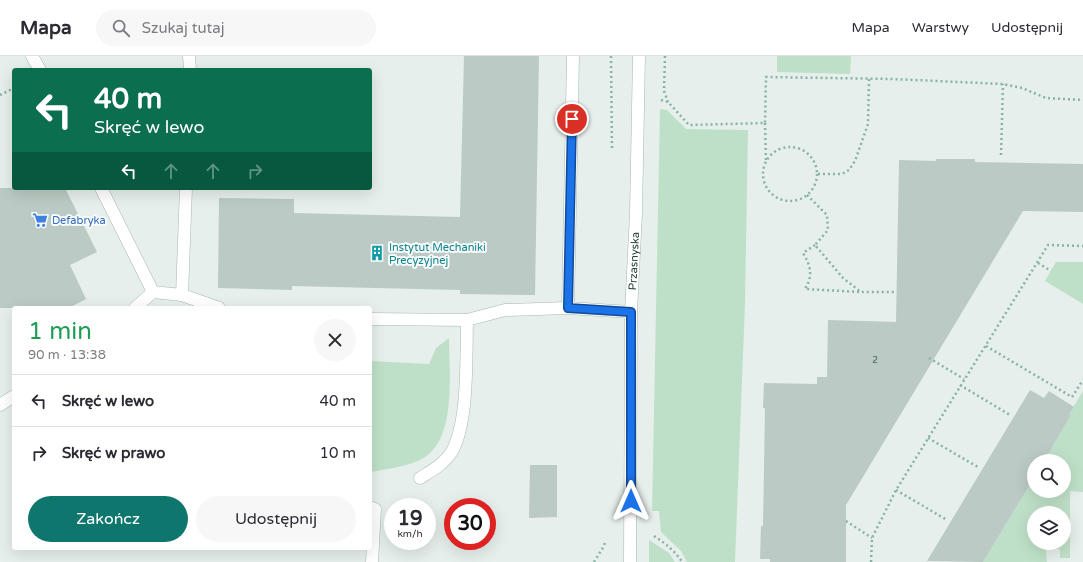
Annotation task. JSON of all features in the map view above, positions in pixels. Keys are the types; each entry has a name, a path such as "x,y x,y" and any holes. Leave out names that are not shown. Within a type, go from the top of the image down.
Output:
{"street":[{"path":"32,56 39,68"},
{"path":"189,56 190,68"},
{"path":"568,308 573,56"},
{"name":"Przasnyska","path":"630,562 631,312 636,213 639,56"},
{"path":"102,190 153,292"},
{"path":"182,295 186,190"},
{"path":"137,306 153,292 182,295 212,306"},
{"path":"372,318 467,320 505,310 568,308 631,312"},
{"path":"420,478 437,468 451,453 463,420 467,320"},
{"path":"0,405 12,397"},
{"path":"372,508 375,509 372,562"}],"path":[{"path":"665,56 664,91 668,102 689,125 765,123"},
{"path":"766,162 774,151 783,147 792,146 808,153 814,160 818,174 815,185 807,195 794,201 786,201 770,192 765,184 763,175 766,162 766,77 1003,84 1022,88 1046,98 1083,100"},
{"path":"818,174 842,174 849,170 855,161 868,124 869,79"},
{"path":"1001,155 1003,84"},
{"path":"0,95 12,89"},
{"path":"661,100 668,102"},
{"path":"807,195 827,215 828,230 815,245 803,253 810,268 810,280 805,290 896,292"},
{"path":"815,245 843,278 860,292"},
{"path":"871,562 872,538 896,490 1048,245 1083,246"},
{"path":"1038,262 1051,272"},
{"path":"986,346 1072,397 1083,380"},
{"path":"929,358 964,379"},
{"path":"960,385 1010,415"},
{"path":"928,438 978,467"},
{"path":"896,490 947,520"},
{"path":"846,521 872,538"}],"green space":[{"path":"777,56 851,56 850,74 777,72"},
{"path":"660,109 667,110 686,129 748,130 745,303 735,562 687,562 681,551 661,532 659,511 652,511"},
{"path":"1056,262 1083,262 1083,304 1045,281"},
{"path":"449,338 449,405 441,438 432,451 420,460 402,466 372,472 372,361 429,364 436,348"},
{"path":"1083,391 1083,492 1071,491 1071,454 1048,454 1071,415 1069,414"},
{"path":"1027,490 1027,498 1070,498 1070,506 1027,506 1027,550 1046,550 1047,562 983,562"},
{"path":"649,540 669,553 675,562 649,562"},
{"path":"1060,550 1070,550 1070,558 1060,558"}],"building":[{"name":"Instytut Mechaniki Precyzyjnej","path":"464,56 539,56 535,295 460,294 460,290 292,286 292,290 218,288 219,198 294,199 294,213 460,217"},
{"path":"936,159 975,159 975,162 1083,164 1083,212 1023,211 846,505 846,562 770,562 770,559 760,559 761,526 763,526 764,383 817,384 817,377 827,377 828,320 896,322 899,160 936,161"},
{"name":"Defabryka","path":"0,188 12,188 12,190 66,190 97,252 70,265 86,299 73,306 12,306 12,308 0,308"},
{"path":"1030,390 1044,398 1049,391 1074,407 1069,414 1071,415 1048,454 1027,454 1027,490 983,562 927,561"},
{"path":"530,465 557,465 557,517 529,518"}],"place":[{"name":"Defabryka","path":"40,220"},
{"name":"Instytut Mechaniki Precyzyjnej","path":"377,253"}],"route":[{"path":"572,119 568,308 631,312 631,501"}]}
